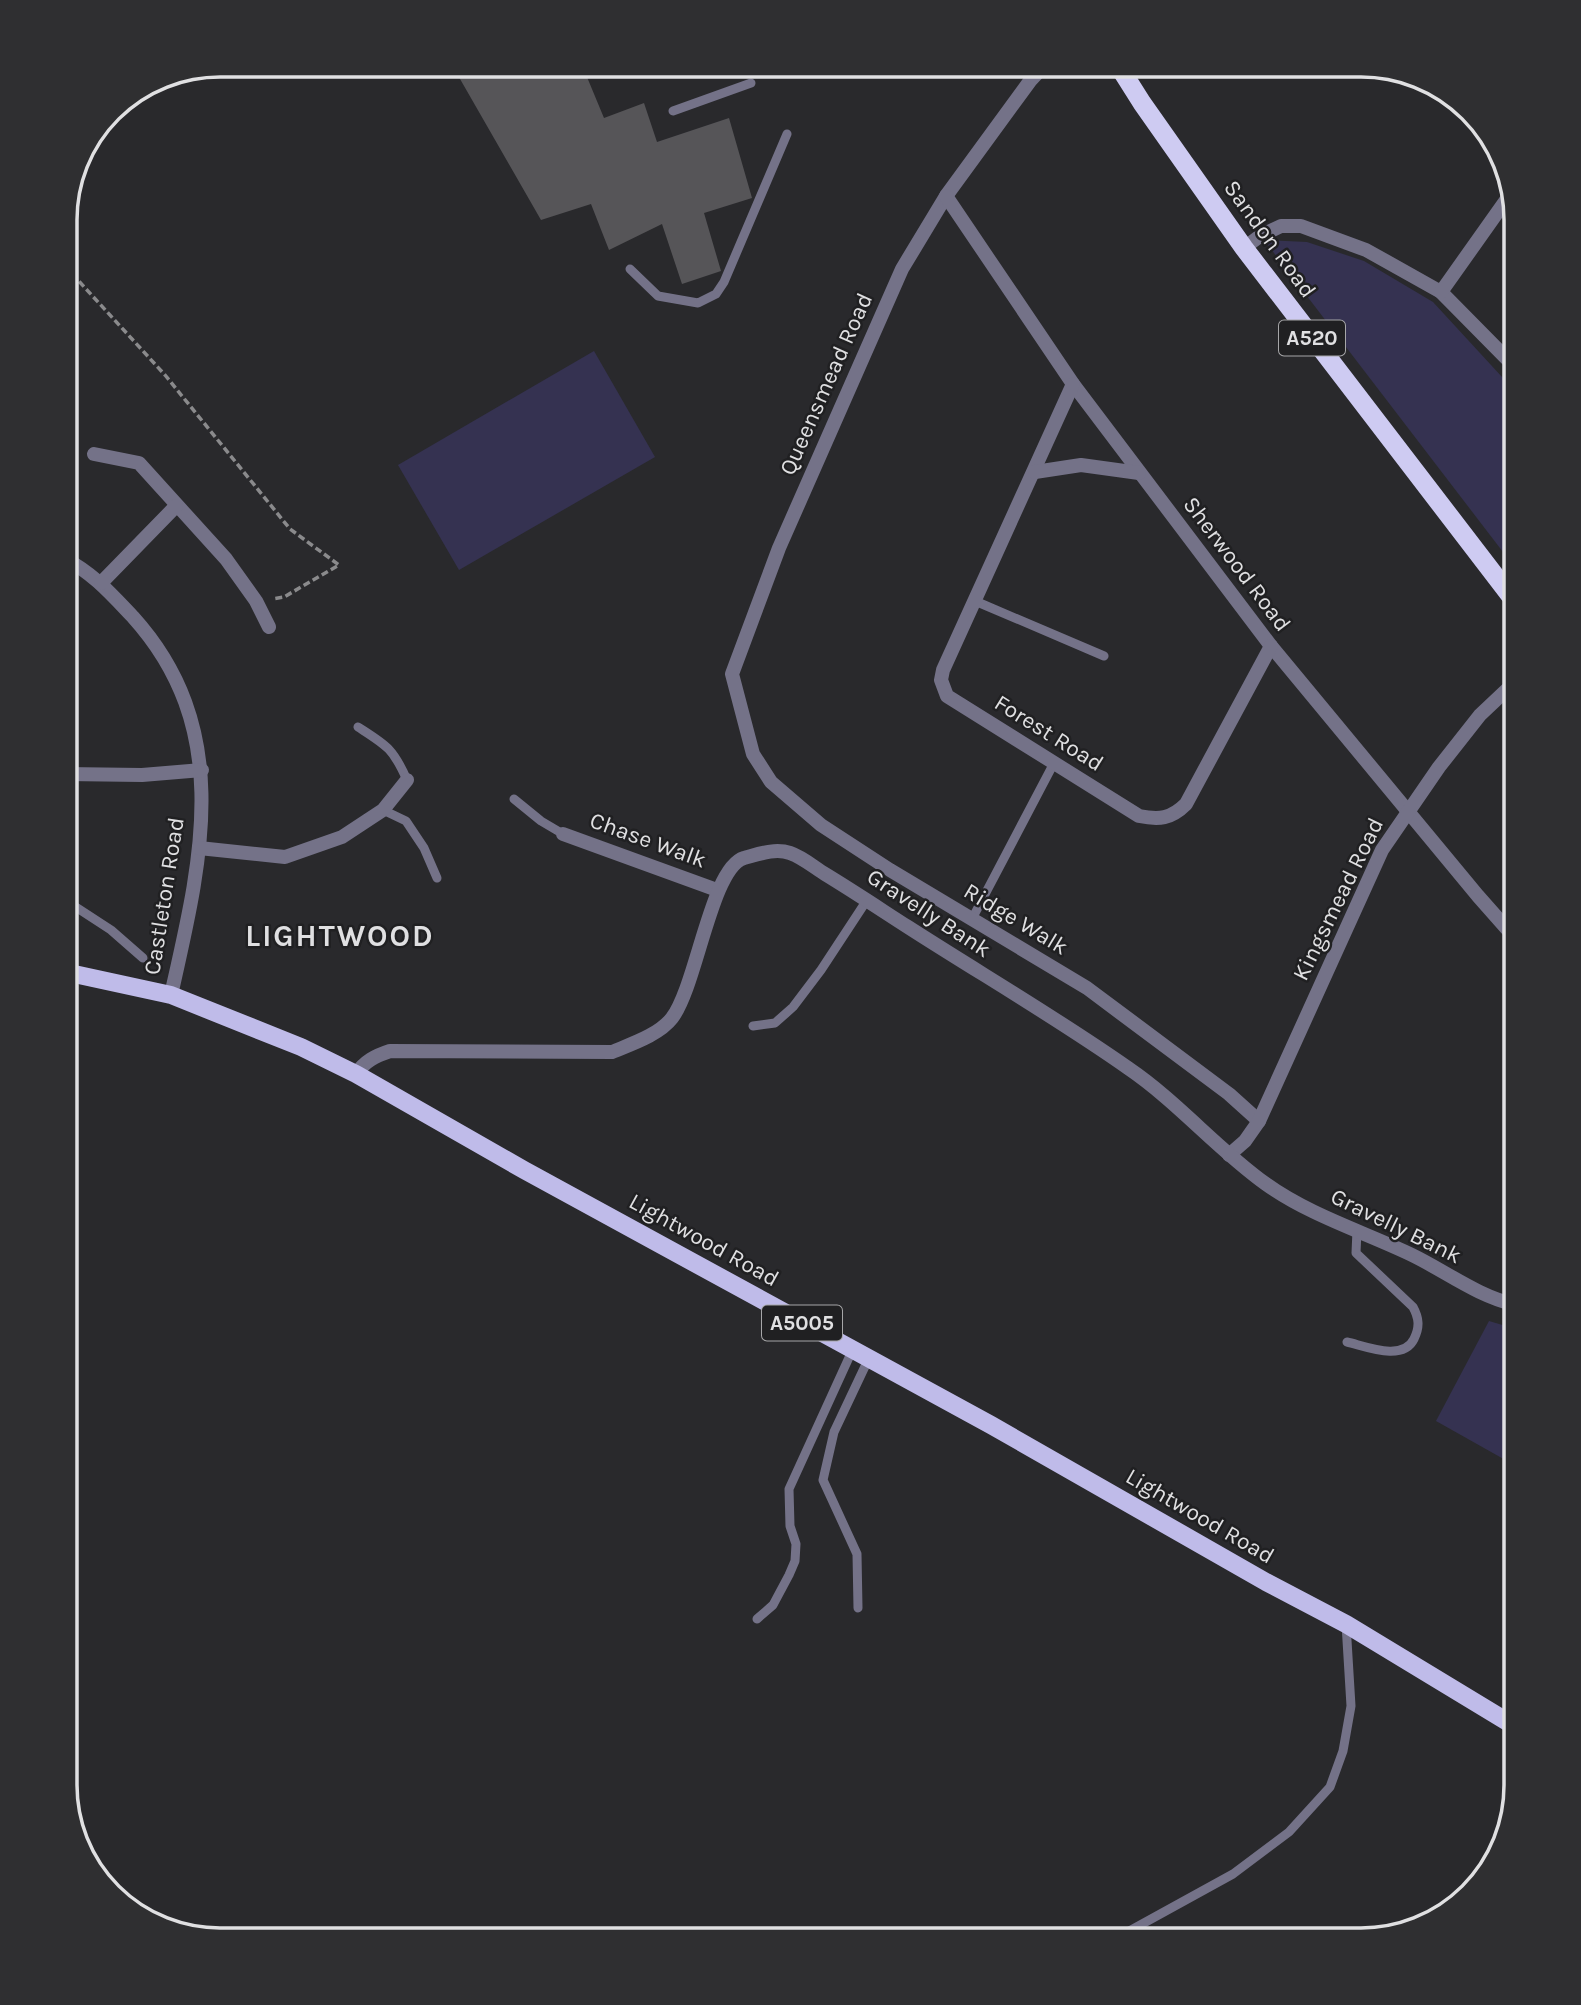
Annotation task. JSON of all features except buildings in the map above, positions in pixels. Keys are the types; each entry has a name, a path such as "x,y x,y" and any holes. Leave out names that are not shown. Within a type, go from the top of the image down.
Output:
{"highway":[{"name":"Sandon Road","path":"1126,77 1244,248 1504,587"}],"main road":[{"name":"Lightwood Road","path":"77,975 172,995 300,1047 356,1074 524,1170 991,1425 1346,1625 1504,1720"}],"street":[{"name":"Queensmead Road","path":"753,754 733,674 779,548 902,269 946,197 1034,77"},
{"name":"Sherwood Road","path":"946,197 1073,384 1271,646 1504,925"},
{"path":"1441,292 1503,204"},
{"path":"1244,248 1280,226 1301,226 1366,250 1441,292 1504,356"},
{"name":"Forest Road","path":"1073,384 943,670 943,689 947,696 1139,816 1155,820 1176,814 1186,804 1271,646"},
{"path":"94,454 139,463 226,559 256,601 269,627"},
{"path":"1035,472 1081,465 1139,473"},
{"path":"101,583 176,506"},
{"name":"Castleton Road","path":"77,567 101,583 146,632 171,671 187,707 197,740 201,770 199,848 189,916 172,995"},
{"name":"Kingsmead Road","path":"1229,1156 1245,1141 1259,1121 1382,850 1480,715 1504,692"},
{"name":"Ridge Walk","path":"753,754 771,782 821,825 890,870 1087,988 1229,1094 1259,1121"},
{"path":"77,774 142,775 201,770"},
{"path":"199,848 285,857 342,837 383,810 407,780"},
{"name":"Chase Walk","path":"564,834 717,890"},
{"name":"Gravelly Bank","path":"356,1074 363,1064 390,1051 612,1052 644,1038 670,1021 684,998 717,890 727,872 740,859 773,850 790,853 1130,1069 1186,1114 1229,1156 1269,1186 1315,1211 1416,1257 1475,1291 1504,1302"}],"lane":[{"path":"673,111 751,83"},
{"path":"631,269 658,296 698,303 716,294 724,282 787,134"},
{"path":"975,601 1104,656"},
{"path":"358,727 390,748 407,780"},
{"path":"972,919 1054,762"},
{"path":"514,799 541,821 564,834"},
{"path":"383,810 406,821 424,848 437,878"},
{"path":"752,1026 775,1023 793,1007 867,900"},
{"path":"77,908 111,930 143,958"},
{"path":"1347,1342 1401,1351 1412,1343 1418,1332 1419,1319 1413,1307 1356,1253 1357,1230"},
{"path":"858,1608 857,1554 823,1480 834,1432 860,1355"},
{"path":"757,1619 773,1605 794,1561 796,1544 790,1526 789,1489 860,1355"},
{"path":"1135,1928 1233,1874 1289,1832 1330,1787 1343,1751 1351,1706 1346,1625"}],"path":[{"path":"77,279 165,375 290,529 340,565 284,597 256,601"}],"shaded area":[{"path":"1264,240 1307,242 1364,261 1433,302 1504,379 1504,553"},
{"path":"594,351 655,457 459,570 398,465"},
{"path":"1489,1321 1504,1325 1504,1459 1436,1421"}],"district":[{"name":"LIGHTWOOD","path":"340,936"}]}
